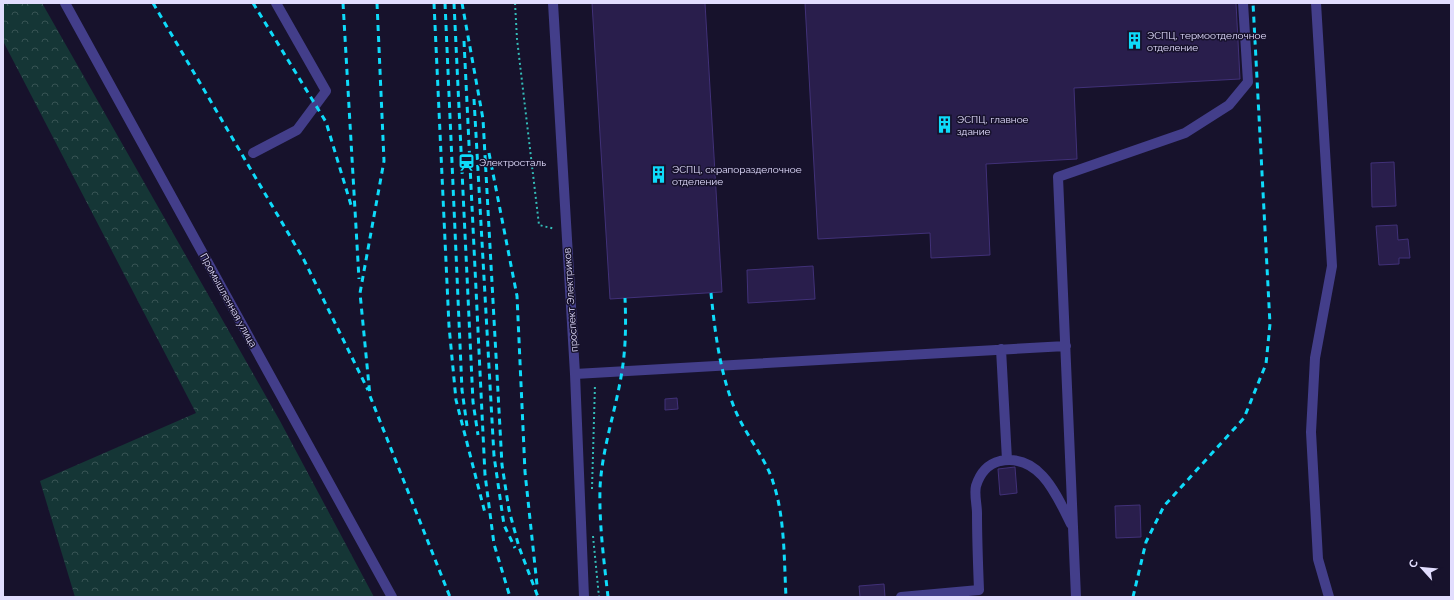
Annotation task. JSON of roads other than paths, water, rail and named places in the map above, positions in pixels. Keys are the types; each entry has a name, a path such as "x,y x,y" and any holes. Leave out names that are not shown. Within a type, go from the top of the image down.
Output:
{"street":[{"name":"Промышленная улица","path":"65,3 392,597"},
{"path":"253,154 297,130 326,91 276,3"},
{"name":"проспект Электриков","path":"553,3 575,374 584,597"},
{"path":"1076,597 1058,177 1185,133 1229,105 1248,82 1243,3"},
{"path":"1316,3 1332,266 1314,358 1311,432 1318,559 1329,597"},
{"path":"575,374 1066,346"},
{"path":"1001,349 1007,460"},
{"path":"901,597 979,594 976,487 985,468 993,463 1007,460 1024,461 1034,467 1052,486 1073,528"}],"railway":[{"path":"153,3 304,260 368,390"},
{"path":"253,3 326,122 351,205"},
{"path":"343,3 359,279"},
{"path":"377,3 384,161 360,293 370,396 450,597"},
{"path":"434,3 449,326 456,400 485,513"},
{"path":"445,3 462,390 467,426"},
{"path":"454,3 473,402 478,435"},
{"path":"462,3 483,119 502,465 509,510 519,547 538,597"},
{"path":"1133,597 1146,542 1164,506 1244,418 1266,364 1270,324 1253,3"},
{"path":"464,41 485,475 494,544 510,597"},
{"path":"474,99 494,456 504,525 515,548"},
{"path":"489,153 517,296 525,472 537,585"},
{"path":"711,293 719,353 730,398 740,421 770,473 777,495 782,524 786,597"},
{"path":"608,597 601,529 600,488 603,458 623,362 626,316 625,298"}],"place":[{"name":"ЭСПЦ, термоотделочное отделение","path":"1134,41"},
{"name":"ЭСПЦ, главное здание","path":"944,125"},
{"name":"Электросталь","path":"466,162"},
{"name":"ЭСПЦ, скрапоразделочное отделение","path":"659,175"}]}
